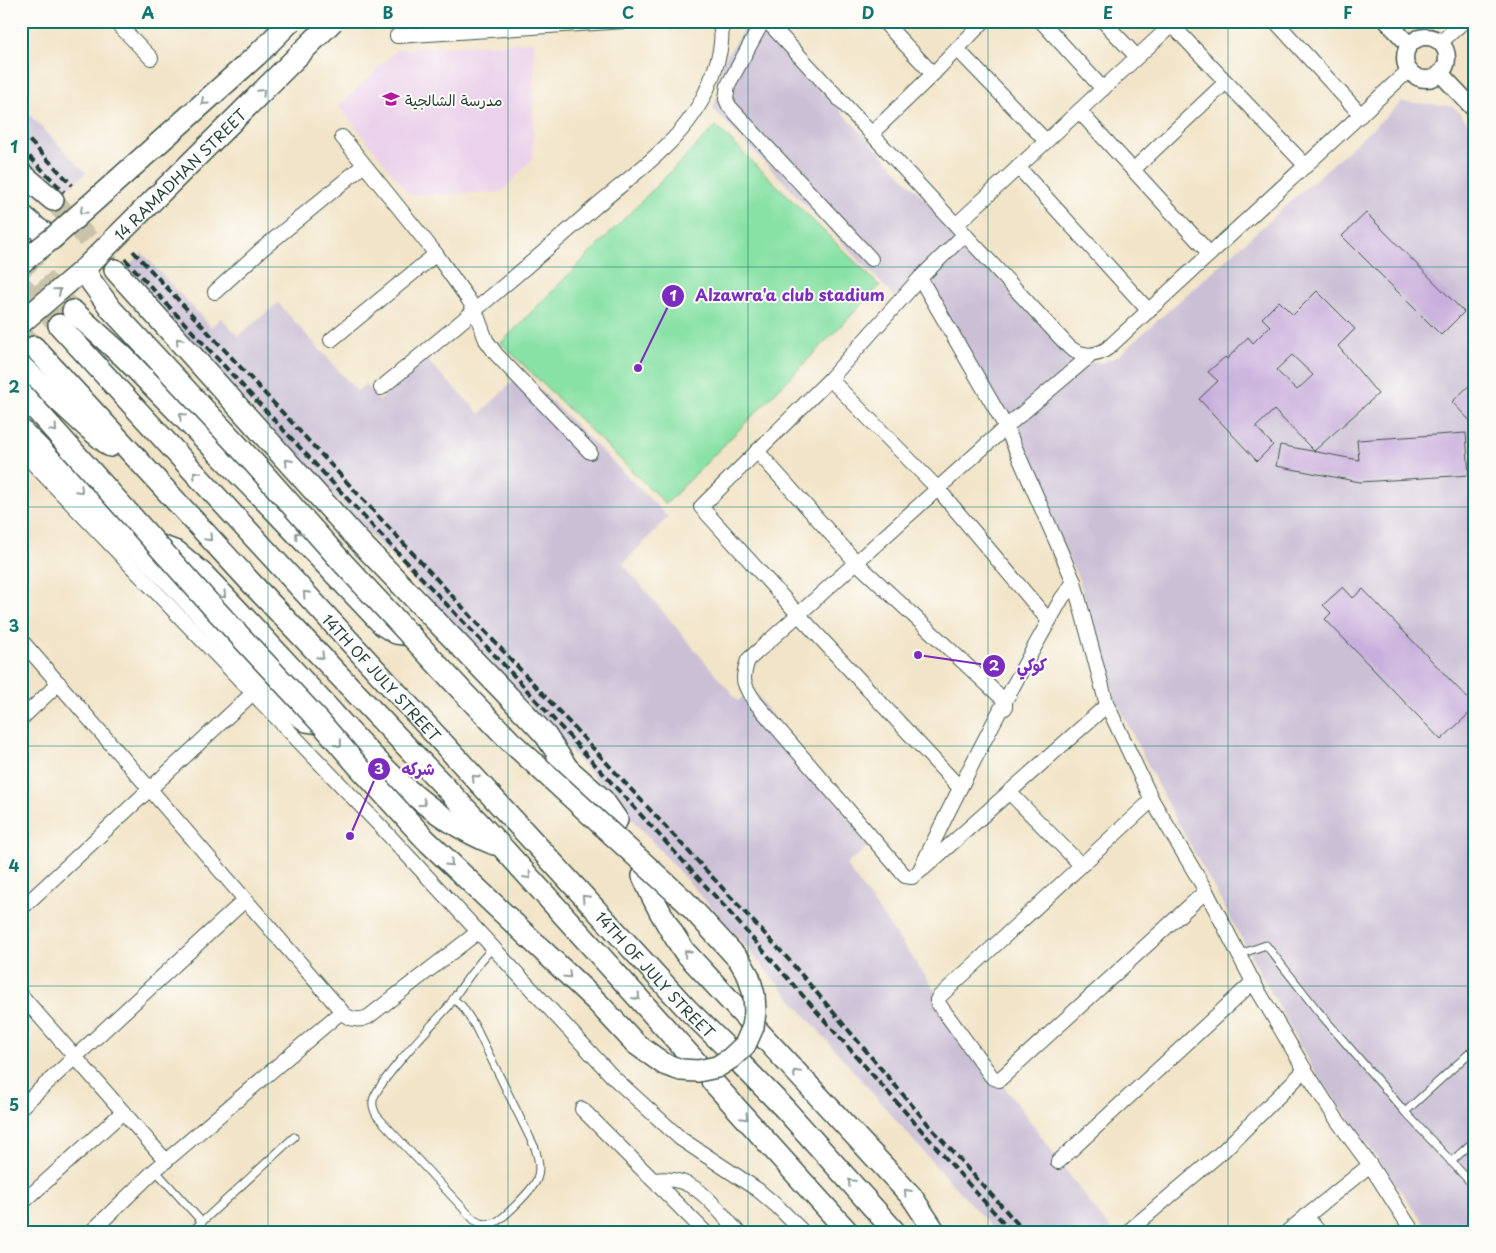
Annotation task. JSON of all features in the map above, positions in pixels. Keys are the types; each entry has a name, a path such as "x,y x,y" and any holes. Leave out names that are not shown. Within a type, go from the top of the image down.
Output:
{"main road":[{"path":"21,264 53,238 257,55 291,21"},
{"name":"14 RAMADHAN STREET","path":"21,323 85,268 333,21"},
{"path":"21,173 53,200"},
{"path":"21,214 38,229 53,238"},
{"path":"21,393 211,605 321,723 426,840 597,1002 636,1044 664,1064 681,1070 698,1071 717,1066 731,1058 745,1045 753,1028 755,1012 754,995 749,977 740,961 685,901 510,741 342,562 254,463 111,309 90,280 85,268"},
{"path":"116,270 359,541 546,736 568,769"},
{"name":"14TH OF JULY STREET","path":"411,635 396,633 384,625 278,513 124,357 66,318 688,1010 727,1048"},
{"name":"14TH OF JULY STREET","path":"34,347 255,587 502,847 696,1062"},
{"path":"21,366 100,438 141,464"},
{"path":"21,430 178,590 291,710 307,721 321,723"},
{"path":"254,463 272,471 288,483 474,682 521,728 602,800 617,820"},
{"path":"158,545 177,552 200,571 374,759 414,797 449,822 475,836 502,847"},
{"path":"643,876 654,903 684,951 912,1197 935,1232"},
{"path":"742,1065 785,1109 895,1232"},
{"path":"712,1081 848,1232"}],"street":[{"path":"115,21 151,58"},
{"path":"397,36 625,21"},
{"path":"382,388 657,153 686,124 705,96 713,75 721,36 719,21"},
{"path":"762,21 728,85 726,99 729,106 871,260"},
{"path":"768,21 1069,347 1080,354 1091,355 1108,348 1409,70"},
{"path":"883,21 933,74"},
{"path":"871,134 984,21"},
{"path":"1041,21 1103,89"},
{"path":"1103,21 1137,57"},
{"path":"1275,21 1361,115"},
{"path":"1387,21 1409,45"},
{"path":"1440,43 1464,21"},
{"path":"959,787 701,507 830,379 961,229 1018,167 1174,23 1226,82 1306,166"},
{"path":"1424,37 1431,38 1440,43 1446,58 1440,73 1434,77 1422,78 1415,76 1409,70 1405,60 1409,45 1414,40 1424,37"},
{"path":"957,49 1046,141"},
{"path":"1440,73 1475,110"},
{"path":"1133,170 1226,82"},
{"path":"1079,111 1210,254"},
{"path":"342,137 436,254 475,310 486,340 496,354 590,452"},
{"path":"215,292 261,250 364,165"},
{"path":"1018,167 1149,311"},
{"path":"330,340 436,254"},
{"path":"920,278 1006,427 1074,582 1108,705 1152,800 1206,891 1253,982 1305,1070 1413,1232"},
{"path":"1091,355 1006,427 798,614 748,660 743,675 747,690 755,702 905,876 912,878 1108,705"},
{"path":"830,379 938,489 1049,621"},
{"path":"21,451 254,692 583,1046 646,1109 681,1140 758,1190 803,1232"},
{"path":"757,451 856,562 1005,706"},
{"path":"919,872 959,787 1005,706 1049,621 1074,582"},
{"path":"21,640 341,1012 353,1020 368,1017 478,932"},
{"path":"21,719 59,684"},
{"path":"21,909 254,692"},
{"path":"1009,792 1081,865"},
{"path":"1152,800 937,1000 992,1077 996,1080 1002,1078 1206,891"},
{"path":"21,1107 245,900"},
{"path":"1058,1162 1253,982"},
{"path":"22,996 123,1112 161,1165"},
{"path":"90,1232 161,1165 341,1012"},
{"path":"1131,1229 1223,1151 1305,1070"},
{"path":"582,1109 706,1232"},
{"path":"21,1204 123,1112"},
{"path":"1287,1232 1370,1165"},
{"path":"655,1180 672,1179 688,1183 698,1190 738,1232"},
{"path":"1306,1216 1319,1232"}],"lane":[{"path":"1240,954 1266,945 1317,1010 1405,1112 1475,1187"},
{"path":"453,998 462,1006 476,1026 535,1148 539,1174 536,1182 495,1223 486,1224 474,1220 373,1109 373,1100 382,1083 448,1007 453,998 472,971 493,947"},
{"path":"1405,1112 1475,1048"},
{"path":"192,1232 294,1137"},
{"path":"1451,1162 1475,1140"},
{"path":"161,1165 202,1222"}],"shaded area":[{"path":"749,21 756,21 1074,358 1102,363 1119,355 1402,102 1453,106 1475,131 1475,1232 1430,1232 1312,1067 1159,788 1116,700 1078,577 921,270 895,297 713,109 721,87 722,63"},
{"path":"534,42 533,158 502,192 410,195 339,106 397,50"},
{"path":"21,106 86,173 58,196 21,159"},
{"path":"142,253 211,327 221,318 238,336 278,303 357,391 366,384 379,401 426,359 480,414 522,372 668,517 623,564 738,701 752,688 868,846 846,865 1002,1083 1113,1232 996,1232 934,1164 714,910 489,661 189,341 121,272"}],"green space":[{"path":"716,126 880,286 666,504 501,343"}],"building":[{"path":"1366,213 1464,312 1441,335 1342,236"},
{"path":"1317,291 1355,329 1338,346 1378,394 1314,451 1274,410 1256,427 1273,445 1257,461 1199,399 1218,381 1208,372 1225,357 1227,359 1248,337 1253,343 1270,326 1262,318 1279,301 1293,315","holes":["1292,355 1313,375 1297,390 1276,370"]},
{"path":"1475,380 1475,426 1452,402"},
{"path":"1466,433 1469,475 1360,482 1276,466 1280,445 1359,460 1357,440"},
{"path":"1343,587 1353,598 1363,589 1475,706 1441,740 1325,619 1331,613 1323,605"}],"tunnel":[{"path":"53,200 112,266"},
{"path":"21,255 73,311"},
{"path":"21,285 59,325"},
{"path":"21,333 34,347"}],"railway":[{"path":"21,132 72,185"},
{"path":"21,148 64,192"},
{"path":"133,251 789,960 933,1130 1025,1232"},
{"path":"125,259 505,666 724,906 1012,1232"}],"place":[{"name":"مدرسة الشالجية","path":"391,99"},
{"name":"Alzawra'a club stadium","path":"638,368"},
{"name":"كوكي","path":"918,655"},
{"name":"شركه","path":"350,836"}]}
